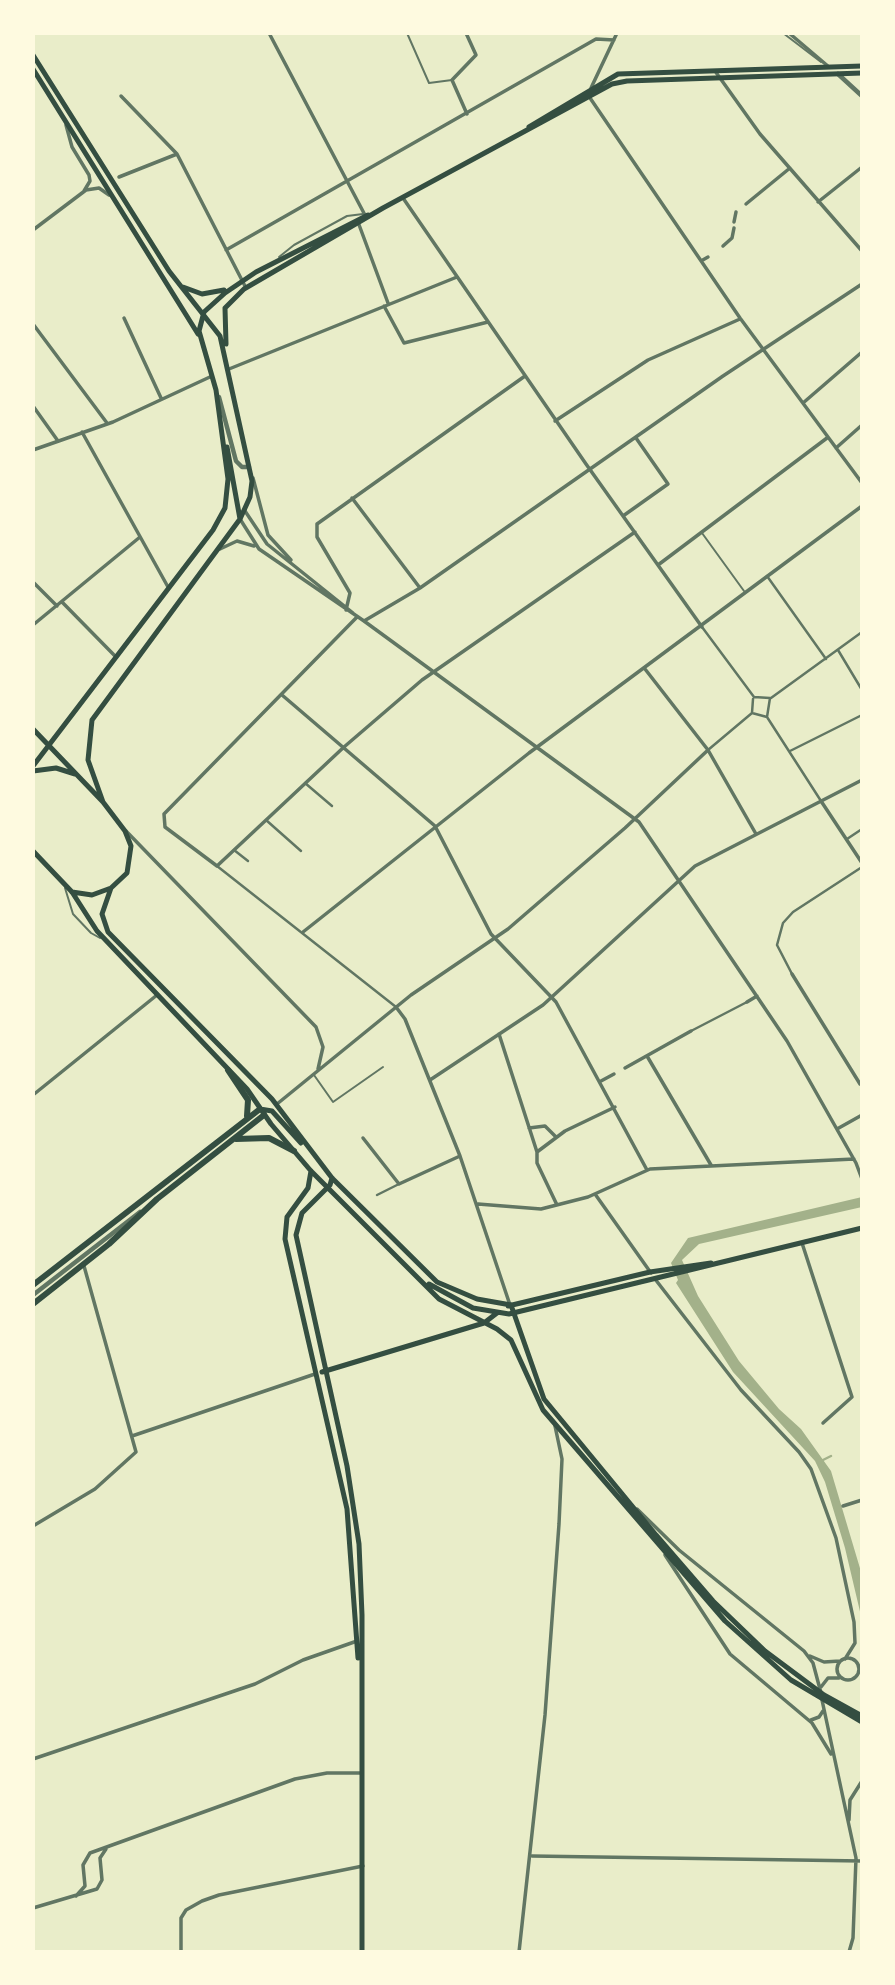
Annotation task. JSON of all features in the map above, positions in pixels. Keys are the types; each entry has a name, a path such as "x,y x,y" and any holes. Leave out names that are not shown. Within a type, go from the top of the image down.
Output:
{"main road":[{"path":"33,55 178,284 218,331 227,358"},
{"path":"103,802 89,765 87,742 90,725 101,705 245,511 251,486 249,467 227,358 224,313 231,300 246,288 358,222 588,97 618,74 862,66"},
{"path":"33,69 202,341"},
{"path":"524,131 591,88 603,85 627,81 862,73"},
{"path":"33,769 223,514 228,485 214,376 199,326 204,313 242,280 358,222"},
{"path":"178,284 202,294 231,288"},
{"path":"214,376 229,369"},
{"path":"222,431 240,519"},
{"path":"238,507 245,511"},
{"path":"223,514 238,507"},
{"path":"33,729 50,743 103,802 125,831 132,850 125,876 111,888 92,895 72,892"},
{"path":"33,769 62,768 81,778"},
{"path":"33,850 72,892 104,939 247,1089 311,1171 445,1304 501,1331 514,1345 536,1398 555,1424 660,1548 742,1638 813,1695 862,1716"},
{"path":"111,888 102,914 108,932 276,1104 332,1178 437,1282 477,1299 510,1305"},
{"path":"228,1070 248,1100 247,1116"},
{"path":"33,1304 157,1199 276,1104"},
{"path":"33,1285 247,1116 265,1111"},
{"path":"265,1111 317,1160"},
{"path":"234,1140 250,1136 269,1138 294,1152"},
{"path":"311,1171 308,1188 288,1217 285,1234 347,1509 360,1641"},
{"path":"332,1178 328,1187 302,1213 296,1235 358,1534 362,1952"},
{"path":"408,1266 449,1298 473,1308 514,1313 862,1228"},
{"path":"317,1374 484,1323 510,1305 650,1272 671,1273"},
{"path":"510,1305 544,1399 626,1497 736,1624 811,1686 862,1722"}],"street":[{"path":"269,33 367,217"},
{"path":"466,33 477,55 452,79 467,114"},
{"path":"617,33 588,97 740,318 862,483"},
{"path":"789,33 862,96"},
{"path":"226,250 596,38 614,40"},
{"path":"601,67 599,75 603,85"},
{"path":"714,71 790,168 862,251"},
{"path":"121,96 177,154 246,288"},
{"path":"33,230 82,192 90,179 72,147 65,121"},
{"path":"119,177 177,154"},
{"path":"818,202 862,167"},
{"path":"747,204 790,168"},
{"path":"82,192 95,188 109,195"},
{"path":"276,1104 396,1007 494,938 635,818 752,713 754,697 590,471 403,197"},
{"path":"734,222 736,212"},
{"path":"358,222 386,305 404,343 488,322"},
{"path":"723,246 732,238 734,228"},
{"path":"701,261 708,257"},
{"path":"229,369 457,277"},
{"path":"364,621 420,588 763,349 862,284"},
{"path":"124,318 161,398"},
{"path":"555,421 648,360 740,318"},
{"path":"33,324 107,424"},
{"path":"803,402 862,352"},
{"path":"33,450 107,424 214,376"},
{"path":"347,609 348,589 316,535 318,521 525,376"},
{"path":"216,390 236,461 242,467 249,467 270,540 300,569"},
{"path":"33,406 58,440"},
{"path":"836,447 862,425"},
{"path":"82,432 168,587"},
{"path":"658,565 828,437"},
{"path":"623,516 668,484 636,438"},
{"path":"352,498 420,588"},
{"path":"303,932 539,746 862,506"},
{"path":"245,511 267,544 347,609"},
{"path":"240,519 259,549"},
{"path":"216,866 344,747 435,672 635,532"},
{"path":"33,625 140,537"},
{"path":"211,558 234,541 245,542 259,549 539,746 635,818 757,995 837,1129 862,1179"},
{"path":"767,575 826,659"},
{"path":"33,582 57,606"},
{"path":"62,602 115,656"},
{"path":"358,617 167,809 162,819 165,827 303,932 396,1007 405,1019 478,1204 510,1305"},
{"path":"754,697 770,698 862,632"},
{"path":"838,650 862,690"},
{"path":"645,669 708,750 756,834"},
{"path":"282,695 435,826 494,938 552,996 601,1081 647,1170"},
{"path":"767,717 770,698"},
{"path":"752,713 767,717 862,865 793,912 783,923 777,946 861,1085"},
{"path":"790,751 862,715"},
{"path":"430,1080 552,996 698,864 862,781"},
{"path":"306,783 332,806"},
{"path":"266,820 301,851"},
{"path":"846,840 862,829"},
{"path":"125,831 316,1027 323,1047 315,1072"},
{"path":"233,850 248,861"},
{"path":"33,1095 157,995"},
{"path":"625,1068 757,995"},
{"path":"499,1034 537,1152 537,1163 557,1205"},
{"path":"647,1056 711,1166"},
{"path":"601,1081 614,1074"},
{"path":"537,1152 556,1137 615,1107"},
{"path":"837,1129 862,1115"},
{"path":"529,1128 545,1126 556,1137"},
{"path":"363,1138 399,1184"},
{"path":"377,1195 460,1156"},
{"path":"478,1204 534,1209 557,1205 595,1194 647,1170 854,1159"},
{"path":"595,1194 655,1280 741,1390 799,1451 814,1475 836,1538 854,1622 855,1643 837,1670 843,1679"},
{"path":"33,1295 157,1199"},
{"path":"802,1243 852,1397 823,1423"},
{"path":"33,1526 95,1489 136,1452 83,1264"},
{"path":"132,1436 317,1374"},
{"path":"519,1952 532,1856 563,1462 555,1424"},
{"path":"626,1497 678,1550 809,1655 828,1663 843,1659 855,1660 859,1670 853,1679 828,1678 820,1689"},
{"path":"843,1506 862,1500"},
{"path":"660,1548 730,1654 808,1720 821,1734 833,1757"},
{"path":"33,1759 255,1684 303,1660 360,1641"},
{"path":"809,1655 820,1689 849,1829 859,1861 853,1938 849,1952"},
{"path":"808,1720 819,1717 824,1709"},
{"path":"76,1896 86,1883 83,1869 85,1858 108,1848 295,1779 327,1773 361,1773"},
{"path":"849,1829 850,1800 862,1782"},
{"path":"33,1909 99,1886 102,1880 100,1858 108,1848"},
{"path":"532,1856 859,1861"},
{"path":"181,1952 179,1922 191,1907 219,1895 363,1866"}],"lane":[{"path":"407,33 429,83 452,79"},
{"path":"783,33 829,67"},
{"path":"274,263 290,248 347,216 367,217"},
{"path":"702,532 745,592"},
{"path":"64,883 72,914 91,933 104,939"},
{"path":"315,1072 333,1102 383,1067"}],"shaded area":[{"path":"862,1197 862,1207 699,1244 682,1260 698,1296 739,1361 779,1409 801,1429 831,1471 862,1575 862,1620 845,1548 825,1482 815,1461 733,1372 676,1283 678,1280 671,1263 688,1238"}],"waterway":[{"path":"823,1460 831,1456"}]}
